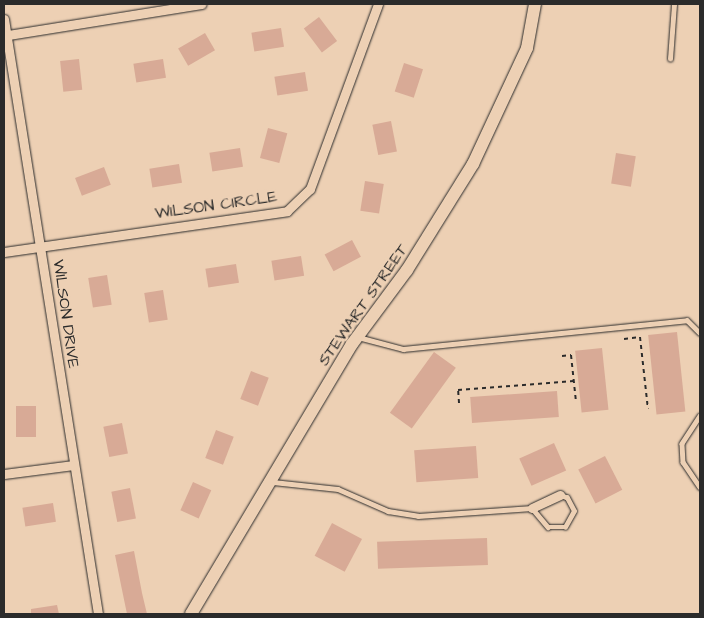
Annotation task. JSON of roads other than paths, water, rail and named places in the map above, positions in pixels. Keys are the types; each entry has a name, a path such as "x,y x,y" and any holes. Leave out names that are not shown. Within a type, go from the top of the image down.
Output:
{"street":[{"path":"8,35 202,4"},
{"name":"WILSON CIRCLE","path":"4,252 287,211 313,181 378,4"},
{"name":"STEWART STREET","path":"191,614 357,336 408,270 473,164 527,48 535,4"},
{"name":"WILSON DRIVE","path":"4,19 98,614"},
{"path":"4,474 73,465"},
{"path":"532,508 560,495"}],"lane":[{"path":"670,59 674,4"},
{"path":"357,336 403,349 687,320 700,333"},
{"path":"700,416 682,444 683,462 700,487"},
{"path":"271,482 338,489 388,511 418,516 532,508 548,526 565,527 574,511 567,498 560,495"}]}
